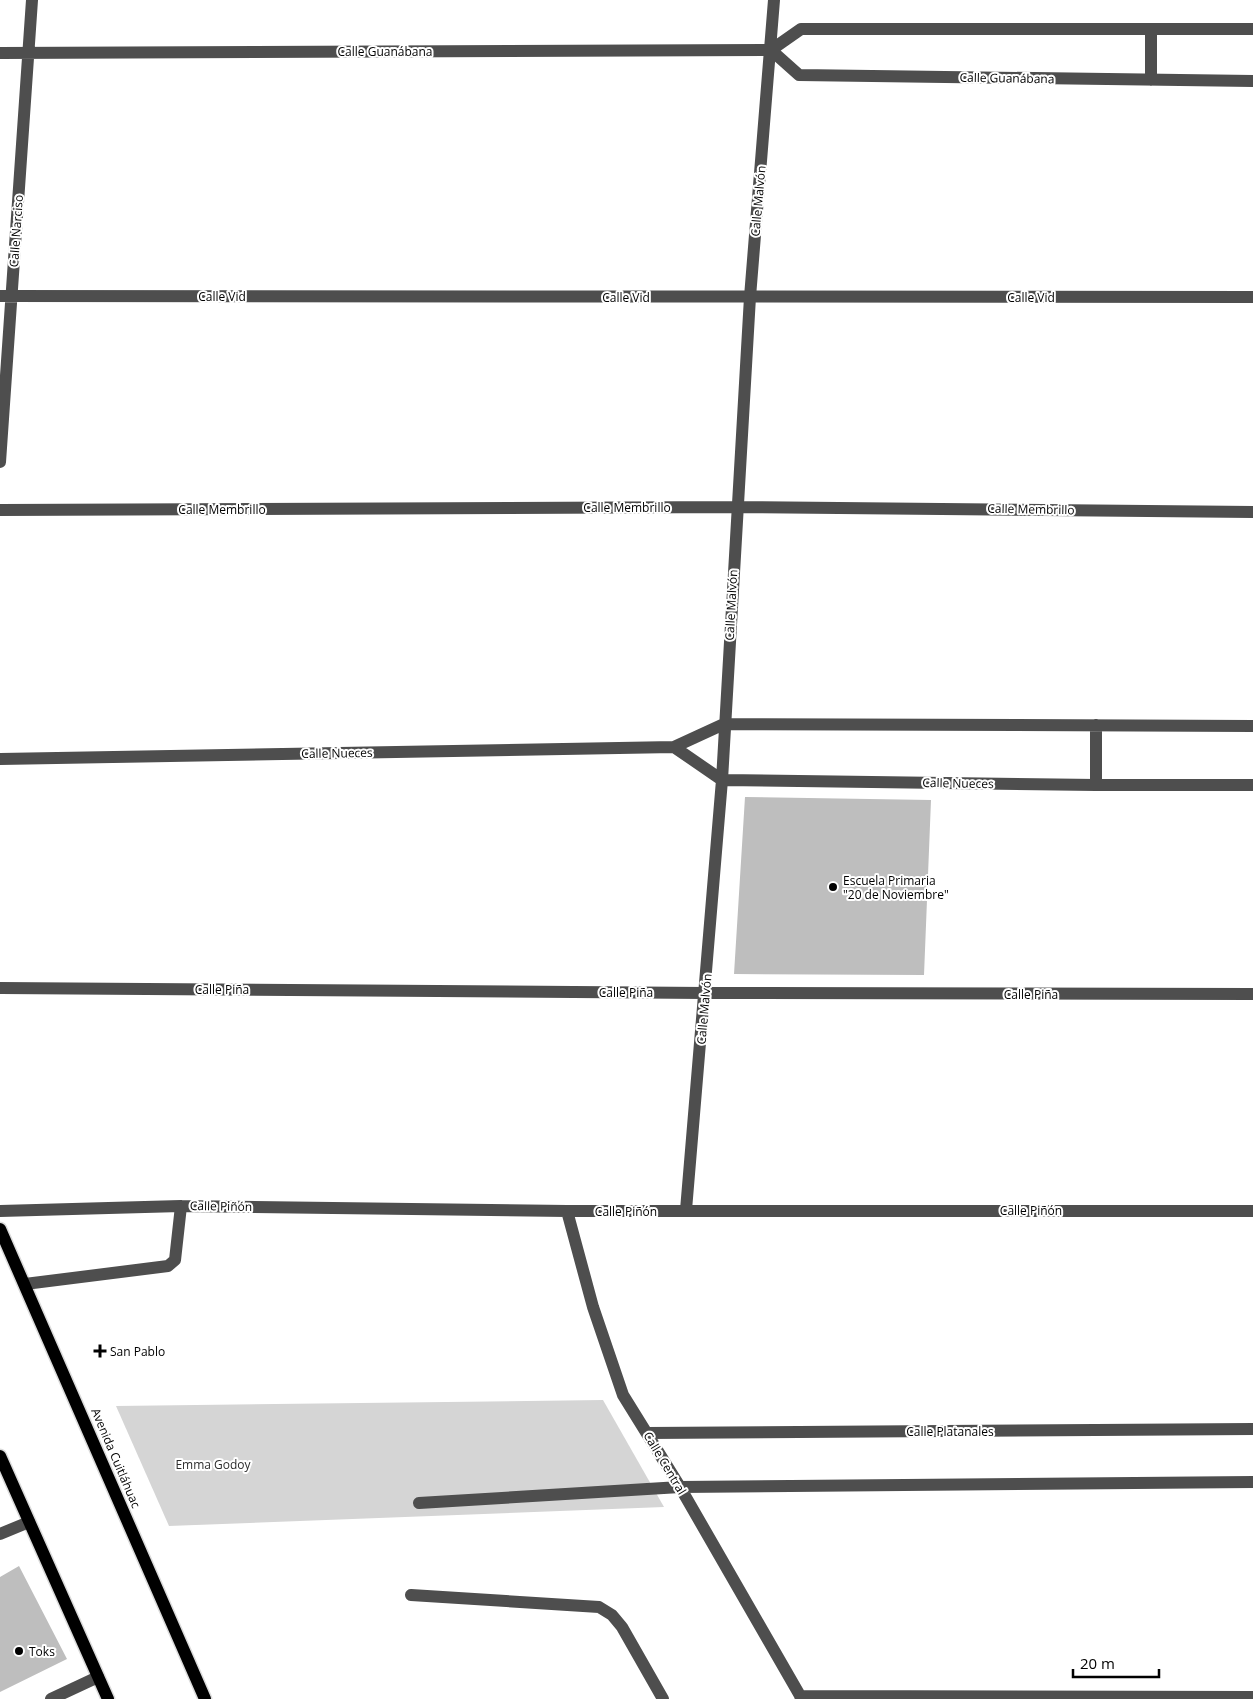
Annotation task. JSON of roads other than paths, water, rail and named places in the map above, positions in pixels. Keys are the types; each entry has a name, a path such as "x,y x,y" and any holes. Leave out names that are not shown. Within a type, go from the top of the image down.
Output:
{"main road":[{"name":"Avenida Cuitláhuac","path":"0,1229 205,1699"},
{"path":"0,1456 108,1699"}],"street":[{"name":"Calle Narciso","path":"0,462 6,296 32,0"},
{"name":"Calle Malvón","path":"686,1210 722,780 750,297 774,0"},
{"path":"771,50 801,29 1253,29"},
{"path":"1151,29 1151,80"},
{"name":"Calle Guanábana","path":"0,54 771,50 799,75 1253,81"},
{"name":"Calle Vid","path":"6,296 1253,297"},
{"name":"Calle Membrillo","path":"0,510 737,507 1253,512"},
{"name":"Calle Nueces","path":"0,759 674,747 724,724 1253,726"},
{"path":"1096,725 1096,785"},
{"path":"674,747 722,780"},
{"name":"Calle Nueces","path":"722,780 1096,785 1253,784"},
{"name":"Calle Piña","path":"0,988 705,993 1253,994"},
{"path":"25,1284 168,1266 175,1260 180,1206"},
{"name":"Calle Piñón","path":"0,1211 180,1206 567,1211 1253,1211"},
{"name":"Calle Central","path":"567,1211 592,1306 623,1395 680,1487 801,1697"},
{"name":"Calle Platanales","path":"647,1433 1253,1429"},
{"path":"419,1504 680,1487 1253,1482"},
{"path":"0,1534 29,1522"},
{"path":"411,1595 599,1607 612,1615 622,1627 663,1699"},
{"path":"51,1699 98,1677"},
{"path":"801,1697 1253,1697"}],"place":[{"name":"Escuela Primaria \"20 de Noviembre\"","path":"833,887"},
{"name":"San Pablo","path":"100,1351"},
{"name":"Toks","path":"19,1651"}],"park label":[{"name":"Emma Godoy","path":"213,1464"}]}
